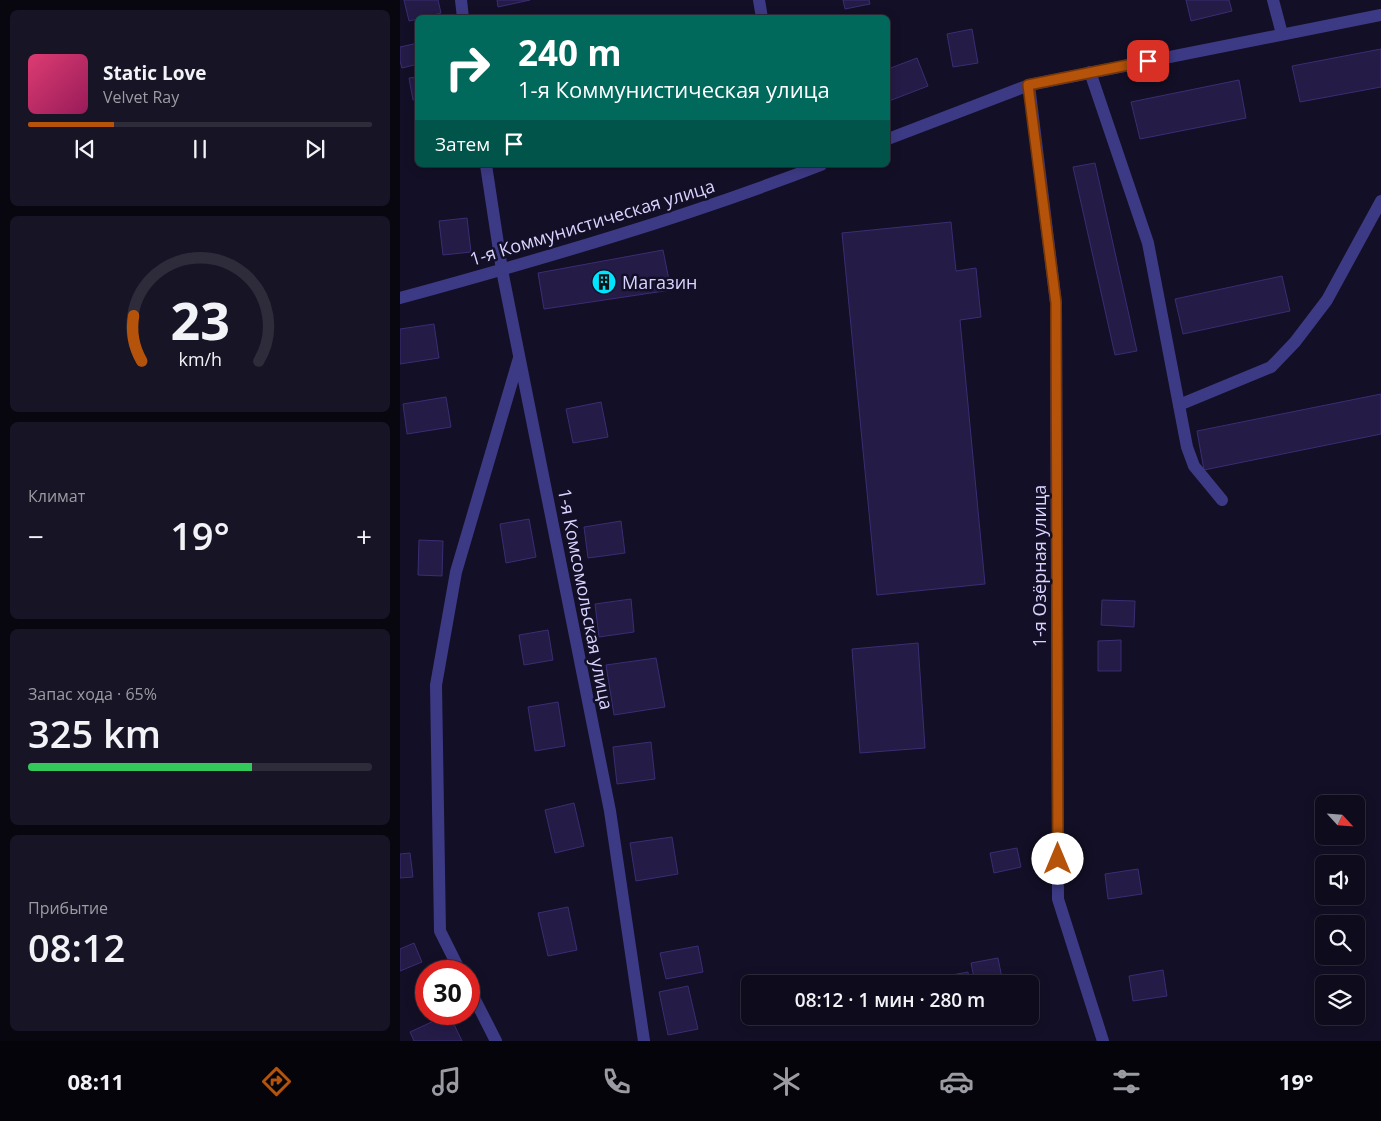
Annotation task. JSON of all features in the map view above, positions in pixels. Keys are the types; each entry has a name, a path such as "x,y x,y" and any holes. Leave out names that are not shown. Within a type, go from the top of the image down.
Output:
{"street":[{"path":"461,0 463,15"},
{"path":"759,0 762,15"},
{"path":"1273,0 1282,34"},
{"path":"890,138 1028,85 1381,14"},
{"path":"1090,72 1148,243 1187,448 1194,466 1222,500"},
{"name":"1-я Озёрная улица","path":"1028,85 1056,303 1058,899 1103,1041"},
{"name":"1-я Комсомольская улица","path":"486,167 502,270 610,811 644,1041"},
{"name":"1-я Коммунистическая улица","path":"400,298 502,270 677,217 790,171 811,167"},
{"path":"1179,405 1271,367 1295,342 1327,300 1381,201"},
{"path":"454,960 440,931 436,685 456,572 520,355"},
{"path":"480,1010 496,1041"}],"building":[{"path":"404,0 438,0 441,13 415,15 415,20 409,21"},
{"path":"497,0 530,0 498,7"},
{"path":"843,0 869,0 870,4 845,9"},
{"path":"1186,0 1229,0 1232,11 1191,21"},
{"path":"972,29 978,63 953,67 947,34"},
{"path":"415,44 415,65 402,68 400,47"},
{"path":"1381,49 1381,87 1300,102 1292,66"},
{"path":"917,58 928,86 890,101 890,68"},
{"path":"415,77 415,100 413,100 409,78"},
{"path":"1239,80 1246,118 1140,139 1131,102"},
{"path":"1095,163 1137,351 1115,355 1073,167"},
{"path":"467,218 471,252 443,255 439,221"},
{"path":"951,222 956,271 976,268 981,317 960,320 985,584 877,595 842,233"},
{"name":"Магазин","path":"663,250 671,290 544,309 538,273"},
{"path":"1282,276 1290,311 1183,334 1175,299"},
{"path":"434,324 439,358 400,364 400,329"},
{"path":"1381,394 1381,434 1204,470 1197,431"},
{"path":"446,397 451,427 407,434 403,404"},
{"path":"601,402 608,437 573,443 566,409"},
{"path":"529,519 536,557 506,563 500,524"},
{"path":"621,521 625,553 588,558 584,527"},
{"path":"419,540 443,541 442,576 418,575"},
{"path":"631,599 634,632 599,637 595,604"},
{"path":"1102,600 1135,601 1134,627 1101,625"},
{"path":"548,630 553,660 524,665 519,635"},
{"path":"1121,640 1121,671 1098,671 1098,641"},
{"path":"918,643 925,748 860,753 852,649"},
{"path":"656,658 665,707 614,715 606,665"},
{"path":"558,702 565,746 535,751 528,707"},
{"path":"651,742 655,779 617,784 613,747"},
{"path":"574,803 584,846 555,853 545,810"},
{"path":"672,837 678,874 636,881 630,843"},
{"path":"1017,848 1021,867 994,873 990,853"},
{"path":"410,853 413,877 400,878 400,854"},
{"path":"1138,869 1142,894 1108,899 1105,874"},
{"path":"568,907 577,950 548,956 538,913"},
{"path":"414,943 421,960 415,960 415,965 400,971 400,949"},
{"path":"698,946 703,972 666,979 660,953"},
{"path":"998,958 1001,975 973,975 971,963"},
{"path":"1163,970 1167,996 1133,1001 1129,976"},
{"path":"968,972 968,975 952,975"},
{"path":"688,986 698,1029 668,1035 659,992"},
{"path":"425,1025 454,1025 462,1041 414,1041 410,1032"}],"place":[{"name":"Магазин","path":"604,282"}],"route":[{"path":"1058,859 1056,303 1028,85 1148,61"}]}
